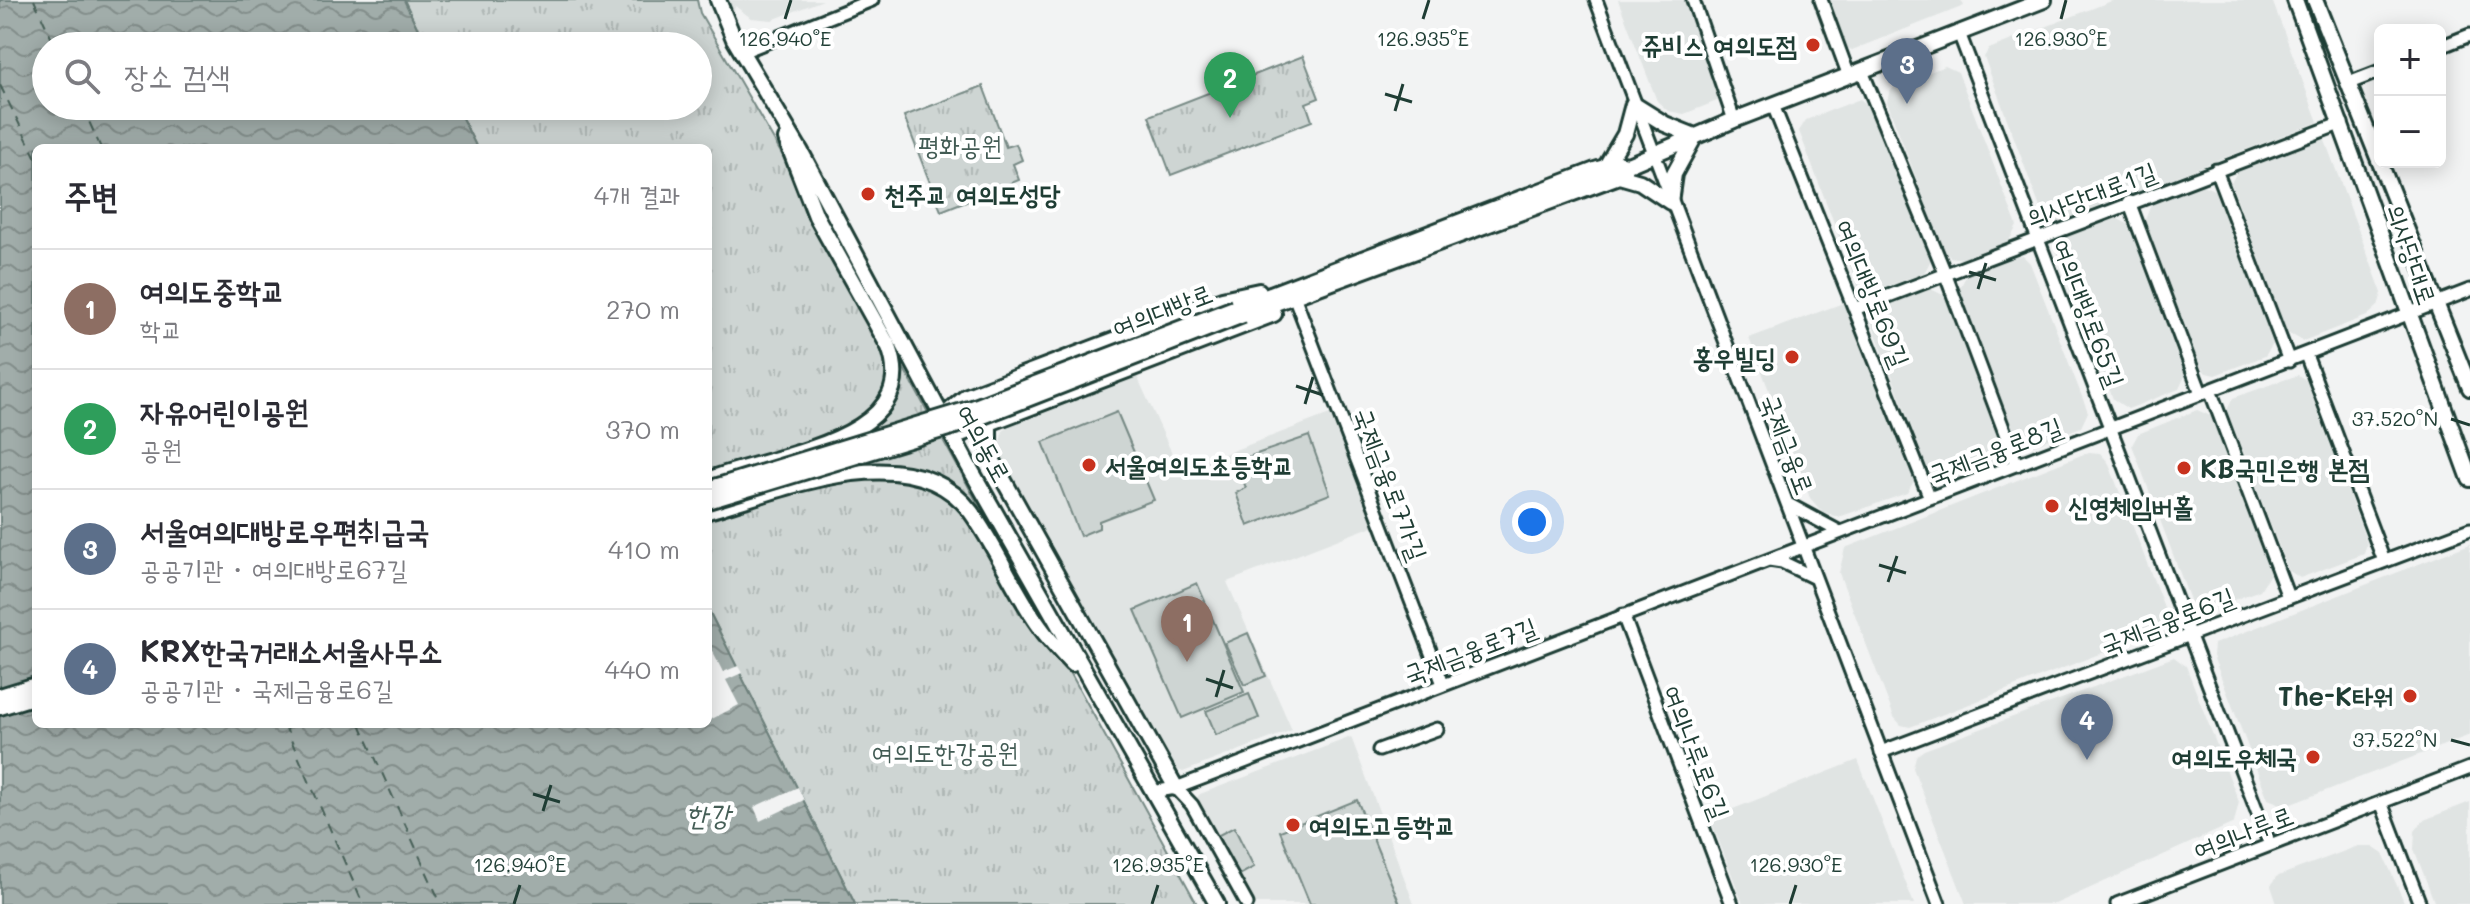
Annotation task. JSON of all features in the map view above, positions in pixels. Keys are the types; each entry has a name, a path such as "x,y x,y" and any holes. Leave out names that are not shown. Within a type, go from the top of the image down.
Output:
{"main road":[{"name":"여의동로","path":"718,0 742,52 768,93 929,394 1217,904"},
{"name":"여의대방로","path":"712,488 972,408 1239,311 1312,289 1624,171 1652,155 1734,120 2044,0"},
{"name":"의사당대로","path":"2295,0 2470,479"},
{"name":"의사당대로","path":"2315,0 2349,83 2429,306 2470,388"},
{"path":"712,479 801,451 875,417 884,407 893,385 893,358 816,216 768,93"},
{"path":"1605,167 1625,134 1633,104 1665,124 1695,136 1674,174 1670,202 1624,171"},
{"name":"여의대방로","path":"1239,311 1294,283 1605,167 1618,163 1624,171"},
{"path":"942,417 967,396 1222,299 1294,283"},
{"path":"953,437 1283,310 1312,289"},
{"path":"712,500 965,423 1239,311"},
{"path":"929,394 967,396"},
{"path":"989,423 989,454 1176,788"},
{"path":"712,510 852,473 900,471 930,480 965,505 1040,627 1093,689"},
{"path":"0,696 32,686"},
{"path":"0,707 32,697"}],"street":[{"path":"742,52 872,0"},
{"name":"국제금융로","path":"1596,0 1652,155 1940,902"},
{"path":"1693,0 1734,120"},
{"path":"1821,0 1945,273 2017,465"},
{"name":"여의대방로65길","path":"1959,33 2270,845"},
{"path":"2446,45 2470,35"},
{"path":"2349,83 2374,73"},
{"name":"여의대방로69길","path":"1773,105 1857,308 1930,498"},
{"name":"의사당대로1길","path":"1857,308 2342,123"},
{"path":"2216,170 2289,361"},
{"path":"2129,202 2288,597"},
{"name":"국제금융로8길","path":"1803,546 2470,290"},
{"name":"국제금융로7가길","path":"1296,301 1443,684"},
{"path":"2306,355 2384,561"},
{"path":"1787,503 1807,518 1840,532"},
{"name":"국제금융로6길","path":"1881,752 2470,529"},
{"name":"국제금융로7길","path":"1152,792 1176,788 1803,546"},
{"path":"1764,559 1782,562 1815,578"},
{"name":"여의나루로6길","path":"1623,615 1732,904"},
{"path":"1379,750 1437,729"},
{"name":"여의나루로","path":"2120,904 2470,768"},
{"path":"1176,788 1192,805 1247,904"},
{"path":"2381,802 2420,904"}],"shaded area":[{"path":"728,0 823,0 772,20 751,18 735,6 734,11"},
{"path":"1618,0 1685,0 1721,94 1717,101 1684,114 1668,111 1657,101"},
{"path":"1827,0 1961,0 1964,6 1852,50 1845,47"},
{"path":"2114,0 2272,0 2318,122 2057,222 2048,220 2043,216 1984,57 1989,49"},
{"path":"1945,66 1958,72 2017,226 2009,241 1962,259 1950,257 1944,251 1887,102 1889,93 1896,85"},
{"path":"1860,99 1872,109 1931,260 1924,273 1869,293 1858,286 1799,131 1806,120"},
{"path":"2324,138 2382,293 2378,306 2367,316 2303,341 2287,332 2231,183 2238,170"},
{"path":"2200,184 2216,191 2273,344 2265,356 2215,375 2206,373 2200,366 2145,220 2152,202"},
{"path":"2116,218 2128,224 2185,376 2179,389 2128,409 2113,399 2056,250 2064,237"},
{"path":"2023,256 2030,263 2088,412 2081,427 2030,446 2015,437 1960,288 1967,274"},
{"path":"1931,289 1945,296 2001,447 1995,460 1942,479 1928,470 1871,321 1878,309"},
{"path":"1846,302 1914,481 1907,493 1839,517 1823,513 1810,498 1749,338"},
{"path":"2298,375 2306,380 2367,543 2364,554 2300,578 2288,570 2227,410 2233,398"},
{"path":"1137,376 1180,471 1335,412 1378,524 1227,582 1292,730 1183,772 1172,768 997,452 1003,431 1012,424"},
{"path":"2197,410 2211,416 2270,574 2260,590 2202,612 2193,608 2132,445 2138,434"},
{"path":"2089,452 2100,453 2108,462 2167,615 2164,629 1910,727 1901,725 1894,717 1839,573 1845,548"},
{"path":"2470,544 2470,735 2286,806 2268,799 2213,656 2214,644"},
{"path":"2174,657 2186,666 2239,802 2234,823 2055,904 1966,904 1913,768 1916,756 1924,750"},
{"name":"여의도고등학교","path":"1351,737 1414,904 1246,904 1194,804 1195,800 1200,794"},
{"path":"1858,760 1914,904 1743,904 1710,818"},
{"path":"2470,802 2470,904 2435,904 2414,849 2415,831 2424,820"},
{"path":"2358,846 2371,846 2383,854 2405,904 2277,904 2271,886 2276,877"}],"green space":[{"name":"여의도한강공원","path":"404,0 697,0 700,13 711,32 419,32"},
{"name":"여의도한강공원","path":"712,34 867,301 1197,904 855,904 712,617 712,144 475,144 463,120 712,120"},
{"path":"1303,56 1319,98 1306,103 1312,121 1171,175 1149,116"},
{"name":"평화공원","path":"983,86 1006,147 1016,144 1022,160 1013,164 1019,180 941,211 904,116"},
{"path":"1117,412 1154,500 1099,521 1099,528 1080,536 1043,442"},
{"path":"1309,436 1330,494 1248,526 1236,493 1246,488 1236,461"},
{"path":"1197,583 1244,692 1182,718 1135,610"},
{"path":"1248,633 1266,676 1244,685 1225,643"},
{"path":"1249,694 1259,718 1216,735 1206,711"},
{"path":"1357,800 1400,904 1310,904 1280,831"},
{"path":"1234,827 1254,867 1234,878 1213,838"}],"water":[{"name":"한강","path":"0,0 404,0 419,32 32,32 32,120 463,120 475,144 32,144 32,728 712,728 712,617 855,904 0,904"}],"pier":[{"path":"712,651 723,672 738,666 742,673 726,680 739,705 712,719"},
{"path":"798,787 804,800 760,821 754,807"}],"ferry route":[{"path":"34,0 49,32"},
{"path":"0,85 32,150"},
{"path":"88,120 99,144"},
{"path":"286,728 363,904"},
{"path":"362,728 441,904"}],"place":[{"name":"쥬비스 여의도점","path":"1813,45"},
{"name":"서울여의대방로우편취급국","path":"1907,104"},
{"name":"자유어린이공원","path":"1230,118"},
{"name":"천주교 여의도성당","path":"868,194"},
{"name":"홍우빌딩","path":"1792,357"},
{"name":"서울여의도초등학교","path":"1089,465"},
{"name":"KB국민은행 본점","path":"2184,468"},
{"name":"신영체임버홀","path":"2052,506"},
{"name":"여의도중학교","path":"1187,662"},
{"name":"The-K타워","path":"2410,696"},
{"name":"여의도우체국","path":"2313,757"},
{"name":"KRX한국거래소서울사무소","path":"2087,760"},
{"name":"여의도고등학교","path":"1293,825"}]}
